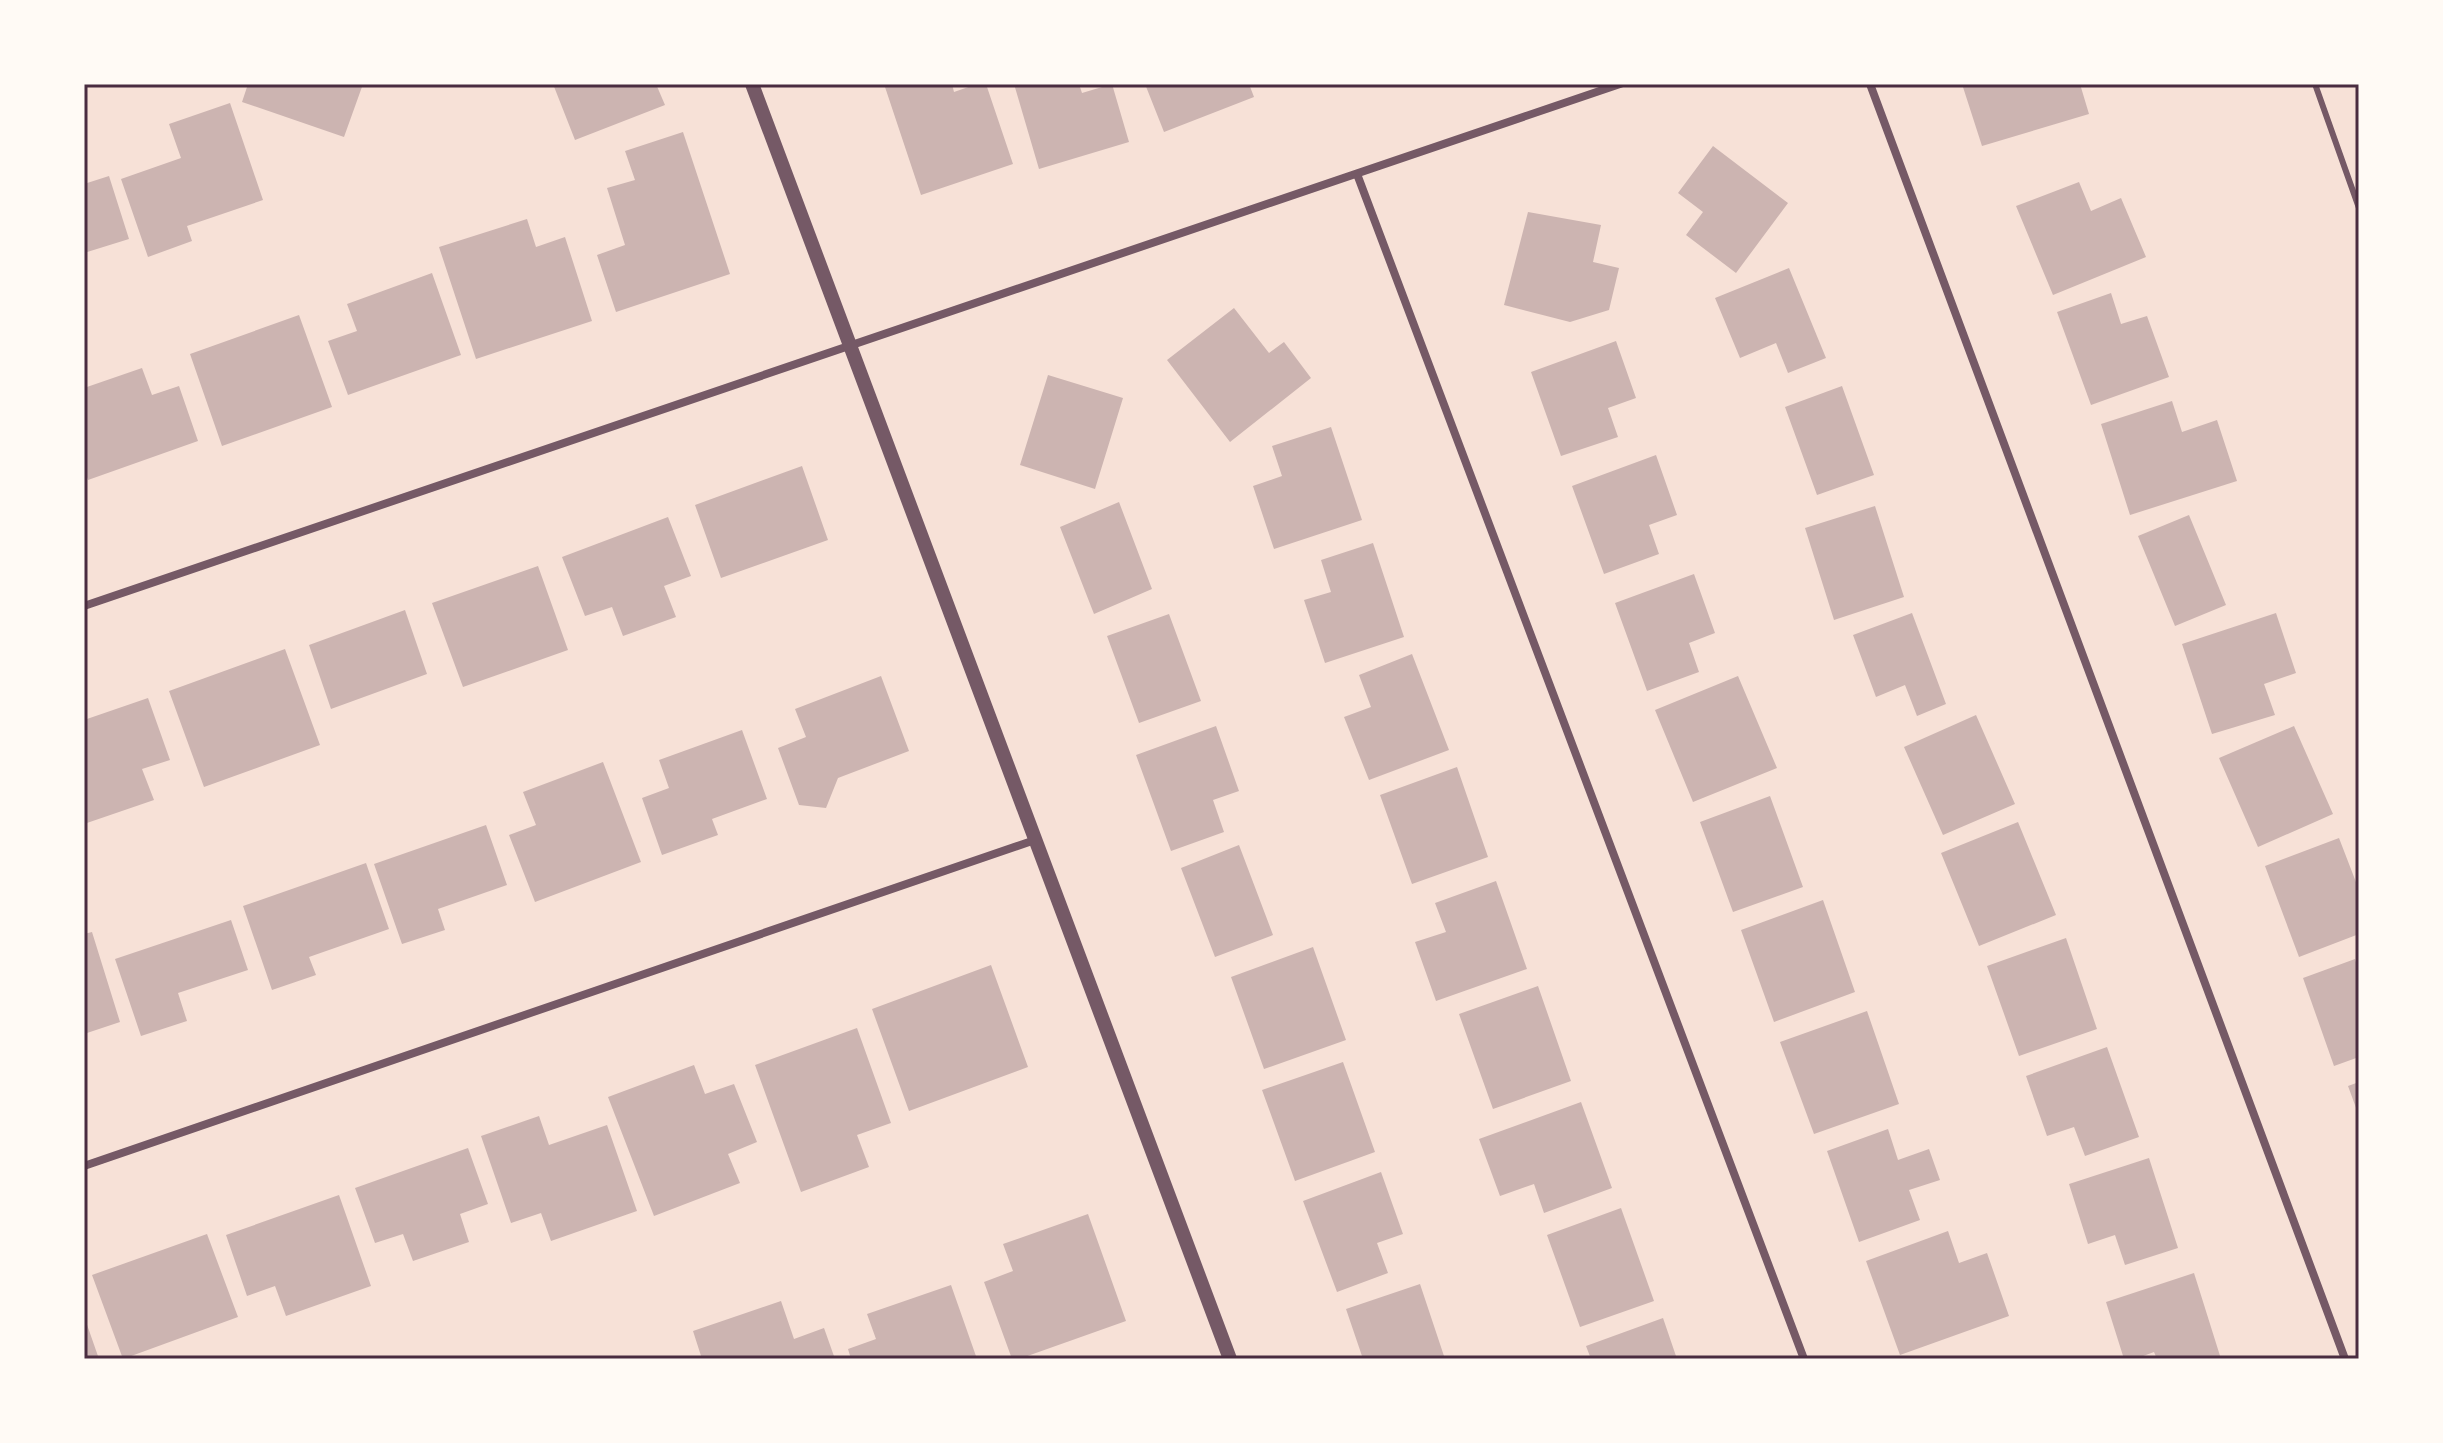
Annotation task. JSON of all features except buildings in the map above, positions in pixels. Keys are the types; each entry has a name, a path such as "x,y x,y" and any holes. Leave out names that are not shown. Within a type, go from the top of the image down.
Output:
{"street":[{"path":"752,84 1230,1359"},
{"path":"84,606 1620,84"},
{"path":"1870,84 2345,1359"},
{"path":"1357,174 1804,1359"},
{"path":"84,1166 1035,840"}],"lane":[{"path":"2315,84 2359,208"}]}
